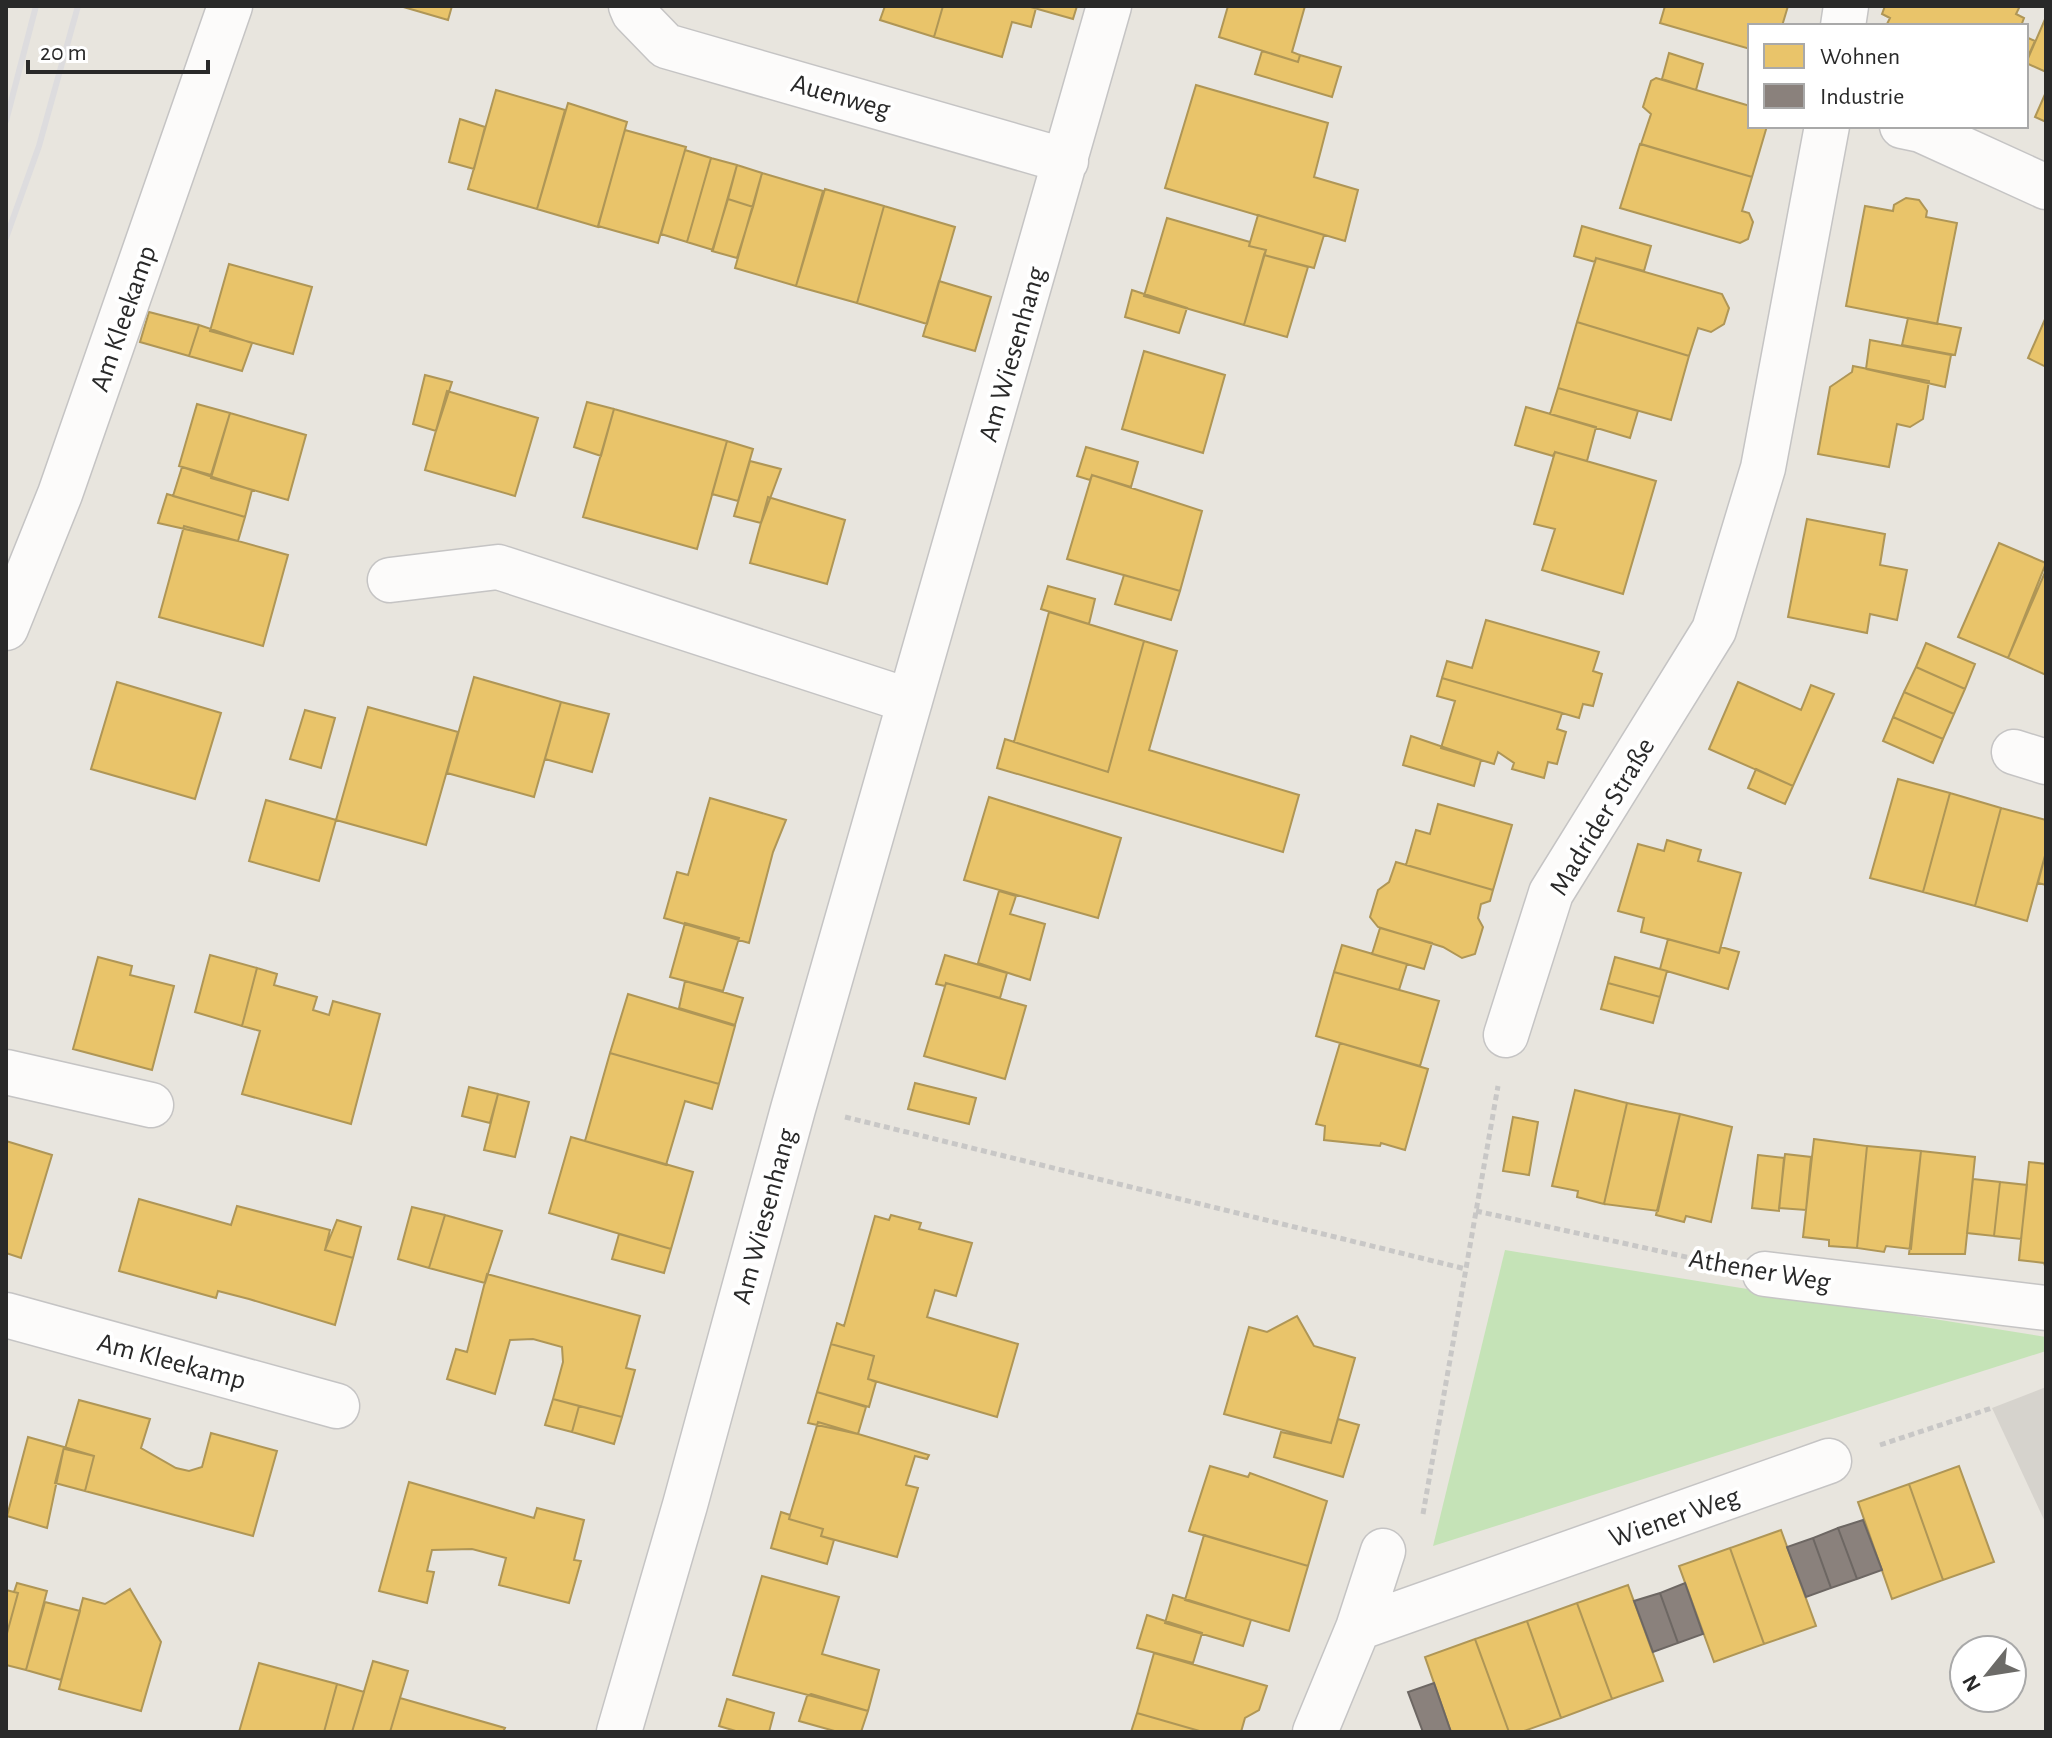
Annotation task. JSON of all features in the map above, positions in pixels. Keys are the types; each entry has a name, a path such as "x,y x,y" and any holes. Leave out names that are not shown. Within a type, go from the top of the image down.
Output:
{"street":[{"name":"Am Kleekamp","path":"6,628 65,479 230,6"},
{"name":"Auenweg","path":"631,6 666,46 1066,161"},
{"name":"Am Wiesenhang","path":"619,1732 685,1505 793,1109 1109,6"},
{"name":"Madrider Straße","path":"1506,1035 1551,893 1714,630 1763,468 1827,128"},
{"path":"1912,128 2046,187"},
{"path":"390,580 498,567 910,701"},
{"path":"6,1072 151,1105"},
{"name":"Athener Weg","path":"1765,1274 2046,1308"},
{"name":"Am Kleekamp","path":"6,1315 337,1406"},
{"name":"Wiener Weg","path":"1358,1628 1829,1461"},
{"path":"1315,1732 1358,1628 1383,1551"}],"path":[{"path":"1383,1551 1421,1523 1506,1035"},
{"path":"793,1109 852,1118 1466,1269"},
{"name":"Athener Weg","path":"1476,1211 1765,1274"},
{"path":"1829,1461 1992,1408"}],"green space":[{"path":"1505,1250 2046,1337 2046,1351 1433,1546"}],"shaded area":[{"path":"2046,1387 2046,1524 1992,1408"}],"building: Wohnen":[{"path":"400,6 452,6 448,20"},
{"path":"885,6 943,6 934,37 880,20"},
{"path":"943,6 1036,8 1031,27 1012,22 1002,57 934,37"},
{"path":"1027,6 1077,6 1073,19"},
{"path":"1228,6 1305,6 1292,52 1300,55 1298,62 1219,37"},
{"path":"1665,6 1788,6 1783,24 1748,24 1748,48 1660,23"},
{"path":"1885,6 2020,6 2016,14 2024,18 2022,24 1887,24 1890,18 1882,14"},
{"path":"2046,17 2046,72 2028,64"},
{"path":"2028,38 2035,41 2028,57"},
{"path":"1262,51 1298,62 1300,55 1341,67 1332,97 1255,74"},
{"path":"1669,53 1703,64 1696,90 1662,79"},
{"path":"1656,78 1748,105 1748,128 1766,128 1752,177 1641,144 1651,114 1643,107 1651,81"},
{"path":"1196,85 1328,123 1314,177 1358,190 1345,241 1165,188"},
{"path":"496,90 565,110 537,209 468,189"},
{"path":"2046,92 2046,122 2035,117"},
{"path":"568,103 627,122 598,227 537,209"},
{"path":"460,119 485,127 474,169 449,162"},
{"path":"625,130 686,147 658,243 598,226"},
{"path":"1640,144 1752,177 1742,211 1749,213 1753,222 1748,239 1740,243 1620,208"},
{"path":"685,150 711,158 687,242 661,234"},
{"path":"711,158 737,165 713,250 687,242"},
{"path":"737,165 762,173 753,207 728,199"},
{"path":"762,173 823,191 796,286 735,268"},
{"path":"825,189 884,206 857,303 796,286"},
{"path":"1906,198 1919,200 1927,211 1926,217 1957,223 1937,324 1846,306 1865,206 1893,211 1894,205"},
{"path":"728,199 753,207 737,258 712,251"},
{"path":"884,206 955,227 927,324 857,303"},
{"path":"1258,215 1324,235 1314,268 1264,255 1266,250 1249,246"},
{"path":"1167,218 1250,242 1249,246 1266,250 1244,325 1144,296"},
{"path":"1582,226 1651,246 1644,271 1596,258 1595,262 1574,256"},
{"path":"1264,255 1308,267 1287,337 1244,325"},
{"path":"1596,258 1722,294 1729,308 1724,324 1711,332 1698,328 1689,356 1577,322"},
{"path":"229,264 312,287 293,354 210,331"},
{"path":"939,281 991,297 975,351 923,336"},
{"path":"1132,290 1187,308 1179,333 1125,317"},
{"path":"149,312 199,325 189,356 140,342"},
{"path":"2046,317 2046,367 2028,358"},
{"path":"1908,318 1961,328 1955,355 1902,345"},
{"path":"1577,322 1689,356 1671,420 1558,388"},
{"path":"199,325 252,343 242,371 189,356"},
{"path":"1870,340 1951,355 1945,387 1866,369"},
{"path":"1144,351 1225,375 1203,453 1122,429"},
{"path":"1853,366 1929,381 1923,419 1910,427 1897,424 1889,467 1818,454 1830,387 1852,372"},
{"path":"425,375 452,382 436,431 413,424"},
{"path":"1558,388 1638,411 1630,438 1550,414"},
{"path":"447,391 538,418 515,496 425,470"},
{"path":"587,402 614,409 601,456 574,447"},
{"path":"197,404 230,413 211,475 179,466"},
{"path":"1526,407 1596,427 1587,461 1555,452 1553,456 1515,445"},
{"path":"614,409 727,441 697,549 583,517"},
{"path":"230,413 306,435 288,500 211,478"},
{"path":"727,441 753,449 738,501 712,494"},
{"path":"1086,447 1138,462 1131,487 1092,475 1090,480 1077,476"},
{"path":"1555,452 1656,481 1623,594 1542,570 1555,529 1534,524"},
{"path":"750,461 781,469 761,523 734,516"},
{"path":"182,467 252,490 245,517 173,496"},
{"path":"1092,475 1202,511 1180,591 1067,559"},
{"path":"167,494 245,517 238,541 158,523"},
{"path":"768,497 845,520 827,584 750,563"},
{"path":"1807,519 1885,534 1880,565 1907,570 1897,620 1870,614 1867,633 1788,617"},
{"path":"184,526 288,555 263,646 159,617"},
{"path":"1999,543 2046,563 2008,658 1958,637"},
{"path":"2046,570 2046,675 2008,658"},
{"path":"1124,575 1180,591 1171,620 1115,604"},
{"path":"1048,586 1095,599 1089,624 1041,609"},
{"path":"1049,612 1144,641 1108,772 1014,742"},
{"path":"1486,620 1599,652 1593,671 1602,674 1593,706 1583,704 1579,718 1442,678 1447,661 1472,668"},
{"path":"1144,641 1177,651 1149,750 1299,795 1283,852 997,768 1005,739 1108,772"},
{"path":"1926,643 1975,664 1965,689 1916,667"},
{"path":"1916,667 1965,689 1954,714 1904,692"},
{"path":"474,677 561,702 534,797 447,773"},
{"path":"1442,678 1562,713 1557,729 1566,732 1557,764 1548,762 1544,778 1512,769 1514,763 1498,752 1494,764 1441,748 1455,701 1437,696"},
{"path":"117,682 221,713 195,799 91,769"},
{"path":"1738,682 1801,710 1811,685 1834,694 1793,786 1709,749"},
{"path":"1904,692 1954,714 1943,739 1893,717"},
{"path":"561,702 609,714 592,772 545,759"},
{"path":"368,707 458,732 426,845 336,820"},
{"path":"305,710 335,718 321,768 290,759"},
{"path":"1893,717 1943,739 1933,763 1883,741"},
{"path":"1411,736 1481,760 1474,786 1403,765"},
{"path":"1756,769 1793,786 1785,804 1748,788"},
{"path":"1898,779 1950,793 1923,892 1870,878"},
{"path":"1950,793 2001,808 1975,906 1923,892"},
{"path":"989,797 1121,838 1098,918 964,880"},
{"path":"710,798 786,820 773,852 749,943 664,918 677,872 688,875"},
{"path":"266,800 336,820 319,881 249,861"},
{"path":"1438,804 1512,825 1493,890 1406,865 1416,830 1430,834"},
{"path":"2001,808 2046,820 2046,852 2027,921 1975,906"},
{"path":"1667,840 1701,850 1698,861 1741,873 1719,953 1641,932 1644,918 1618,911 1638,844 1664,851"},
{"path":"2046,852 2046,885 2038,883"},
{"path":"1396,862 1493,890 1490,901 1481,904 1478,918 1483,927 1475,954 1462,958 1443,947 1378,927 1370,917 1378,890 1389,882"},
{"path":"999,891 1016,896 1010,914 1045,924 1030,980 978,963"},
{"path":"685,923 739,938 723,991 670,977"},
{"path":"1380,928 1432,943 1424,969 1372,954"},
{"path":"1668,939 1719,953 1721,947 1739,952 1728,989 1660,969"},
{"path":"1342,945 1407,964 1399,990 1334,972"},
{"path":"210,955 257,968 242,1026 195,1012"},
{"path":"945,955 1007,973 1000,998 946,983 945,986 936,984"},
{"path":"98,957 132,966 130,975 174,986 152,1070 73,1049"},
{"path":"1615,957 1667,971 1660,997 1608,983"},
{"path":"257,968 277,974 274,985 317,997 313,1010 329,1015 333,1001 380,1014 351,1124 242,1094 260,1031 242,1026"},
{"path":"1334,972 1439,1001 1420,1066 1316,1036"},
{"path":"685,981 743,998 735,1025 679,1008"},
{"path":"946,983 1026,1006 1005,1079 924,1056"},
{"path":"1608,983 1660,997 1653,1023 1601,1009"},
{"path":"628,994 735,1026 719,1084 610,1053"},
{"path":"1340,1043 1428,1069 1405,1150 1381,1143 1380,1146 1324,1140 1325,1126 1316,1124"},
{"path":"610,1053 719,1084 712,1109 685,1101 666,1165 585,1141"},
{"path":"915,1083 976,1098 969,1124 908,1109"},
{"path":"469,1087 498,1094 490,1123 462,1116"},
{"path":"1575,1090 1627,1103 1604,1204 1577,1197 1578,1191 1552,1186"},
{"path":"498,1094 529,1102 515,1157 484,1150"},
{"path":"1627,1103 1680,1114 1658,1211 1604,1204"},
{"path":"1680,1114 1732,1127 1711,1222 1686,1216 1684,1222 1656,1215"},
{"path":"1513,1117 1538,1122 1529,1175 1503,1171"},
{"path":"571,1137 693,1172 671,1249 549,1213"},
{"path":"1814,1139 1867,1146 1857,1248 1829,1246 1829,1240 1803,1237"},
{"path":"6,1141 52,1155 21,1258 6,1253"},
{"path":"1867,1146 1921,1151 1911,1249 1886,1246 1884,1252 1857,1248"},
{"path":"1921,1151 1975,1157 1965,1254 1909,1254"},
{"path":"1785,1154 1811,1157 1806,1210 1779,1208"},
{"path":"1758,1155 1784,1158 1779,1211 1752,1208"},
{"path":"2029,1162 2046,1164 2046,1269 2044,1263 2019,1260"},
{"path":"1973,1179 2000,1182 1994,1236 1967,1233"},
{"path":"2000,1182 2027,1185 2021,1239 1994,1236"},
{"path":"139,1199 231,1225 237,1206 330,1230 325,1250 353,1258 335,1325 218,1291 216,1298 119,1271"},
{"path":"412,1207 445,1215 429,1268 398,1259"},
{"path":"445,1215 502,1231 485,1283 429,1268"},
{"path":"891,1215 921,1223 919,1229 972,1243 956,1296 935,1290 927,1317 1018,1344 997,1417 868,1379 874,1356 831,1344 837,1323 844,1326 875,1216 889,1220"},
{"path":"337,1220 361,1227 353,1258 325,1250"},
{"path":"619,1234 671,1249 664,1273 612,1259"},
{"path":"487,1274 640,1316 626,1368 635,1370 622,1417 553,1399 563,1362 562,1347 533,1339 510,1340 495,1394 447,1379 456,1349 467,1352"},
{"path":"1297,1316 1314,1346 1355,1358 1331,1443 1224,1414 1249,1327 1267,1332"},
{"path":"831,1344 874,1356 868,1379 876,1382 869,1407 817,1392"},
{"path":"817,1392 866,1407 858,1434 808,1423"},
{"path":"553,1399 579,1406 572,1432 545,1425"},
{"path":"79,1400 150,1419 141,1448 176,1468 189,1471 202,1467 211,1433 277,1451 253,1536 85,1491 94,1456 65,1449"},
{"path":"579,1406 622,1417 614,1444 572,1432"},
{"path":"1338,1419 1359,1425 1343,1477 1274,1457 1281,1432 1331,1443"},
{"path":"818,1422 929,1455 927,1459 915,1456 906,1485 918,1488 897,1557 821,1536 823,1529 789,1519"},
{"path":"28,1437 64,1447 47,1528 7,1516"},
{"path":"64,1447 94,1456 85,1491 55,1483"},
{"path":"1210,1466 1248,1477 1250,1473 1327,1501 1308,1566 1189,1531"},
{"path":"1959,1466 1994,1562 1943,1580 1909,1484"},
{"path":"409,1482 534,1518 537,1508 584,1520 574,1560 581,1561 569,1603 499,1585 506,1558 472,1549 432,1550 427,1571 434,1572 427,1603 379,1591"},
{"path":"1909,1484 1943,1580 1892,1599 1858,1502"},
{"path":"781,1512 790,1515 789,1519 823,1529 821,1536 834,1540 827,1564 771,1548"},
{"path":"1781,1530 1816,1626 1764,1644 1730,1548"},
{"path":"1204,1535 1308,1566 1289,1631 1185,1600"},
{"path":"1730,1548 1764,1644 1714,1662 1679,1566"},
{"path":"762,1576 839,1597 822,1654 879,1670 868,1711 733,1675"},
{"path":"17,1583 47,1591 26,1670 6,1665 6,1637 18,1593 14,1592"},
{"path":"1628,1585 1663,1681 1612,1699 1577,1603"},
{"path":"130,1589 161,1642 141,1711 59,1689 83,1598 105,1604"},
{"path":"6,1590 18,1593 6,1637"},
{"path":"1173,1595 1251,1620 1243,1646 1165,1623"},
{"path":"45,1602 80,1611 61,1680 26,1670"},
{"path":"1577,1603 1612,1699 1561,1718 1527,1621"},
{"path":"1147,1615 1202,1633 1193,1663 1137,1648"},
{"path":"1527,1621 1561,1718 1521,1732 1509,1732 1475,1639"},
{"path":"1475,1639 1509,1732 1451,1732 1425,1657"},
{"path":"1154,1653 1267,1686 1259,1710 1245,1718 1241,1732 1203,1732 1137,1713"},
{"path":"373,1661 408,1671 390,1732 352,1732"},
{"path":"259,1663 337,1684 324,1732 239,1732"},
{"path":"337,1684 364,1692 352,1732 324,1732"},
{"path":"811,1694 868,1711 861,1732 838,1732 799,1721 807,1696"},
{"path":"400,1698 505,1728 503,1732 390,1732"},
{"path":"727,1699 774,1713 769,1732 739,1732 719,1726"},
{"path":"1137,1713 1203,1732 1131,1732"}],"building: Industrie":[{"path":"1863,1520 1882,1570 1857,1579 1838,1528"},
{"path":"1838,1528 1857,1579 1831,1588 1813,1538"},
{"path":"1813,1538 1831,1588 1806,1597 1787,1547"},
{"path":"1685,1583 1703,1634 1678,1643 1660,1593"},
{"path":"1660,1593 1678,1643 1653,1652 1634,1601"},
{"path":"1434,1683 1451,1732 1423,1732 1408,1692"}],"railway":[{"path":"6,121 36,6"},
{"path":"6,238 39,146 78,6"}]}
